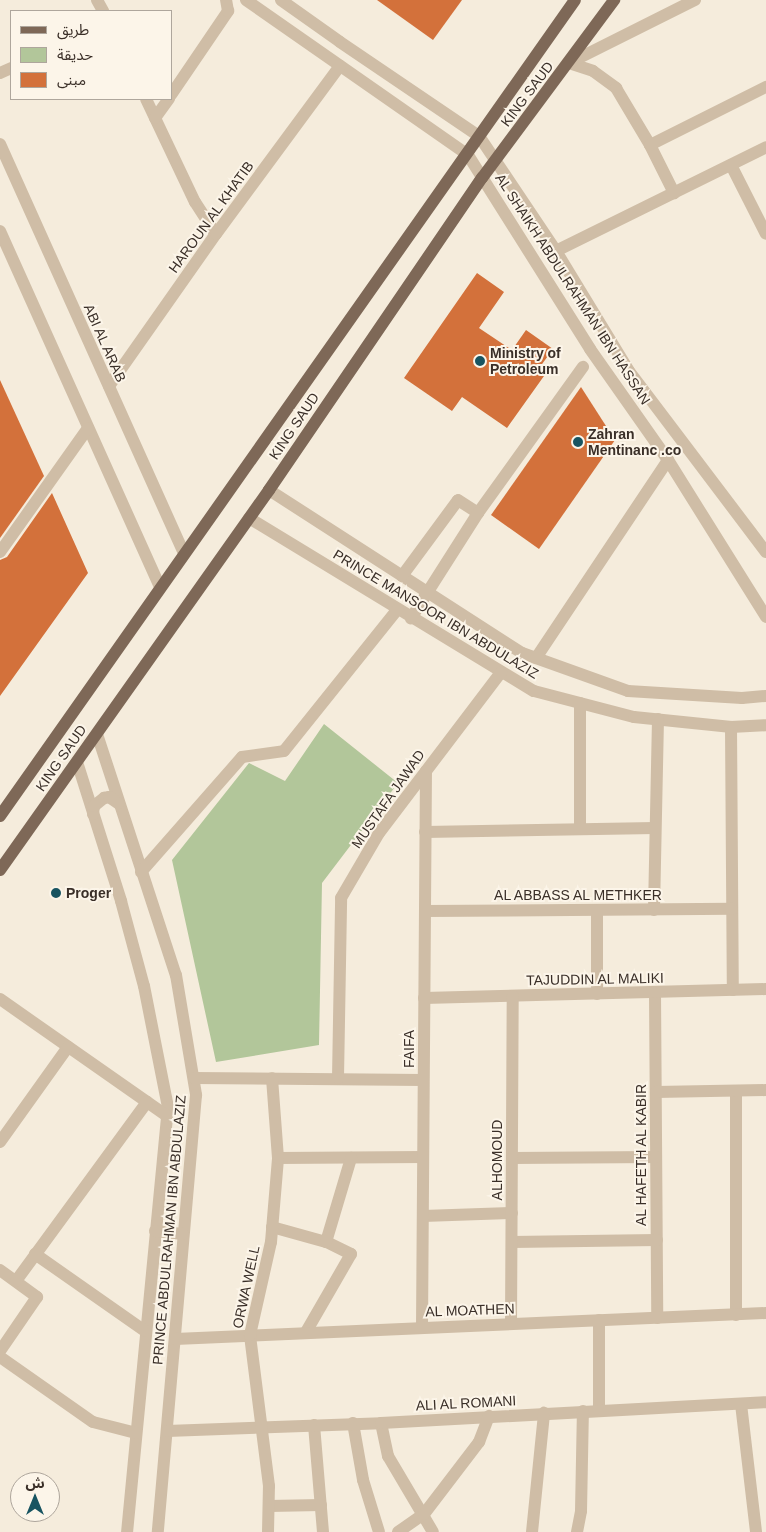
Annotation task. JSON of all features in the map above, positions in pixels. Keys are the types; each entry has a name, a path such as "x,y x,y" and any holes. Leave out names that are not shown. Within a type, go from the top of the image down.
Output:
{"main road":[{"name":"KING SAUD","path":"0,816 575,0"},
{"name":"KING SAUD","path":"0,870 269,490 482,178 614,0"}],"street":[{"path":"172,94 228,12 226,0"},
{"path":"246,0 468,154"},
{"path":"281,0 480,136"},
{"path":"569,63 695,0"},
{"path":"569,63 593,71 616,88 650,145 674,193"},
{"name":"HAROUN AL KHATIB","path":"109,386 216,234 340,66"},
{"path":"650,145 766,87"},
{"path":"146,100 195,202 216,234"},
{"path":"155,118 168,100"},
{"name":"AL SHAIKH ABDULRAHMAN IBN HASSAN","path":"480,136 556,251 629,371 766,552"},
{"name":"ABI AL ARAB","path":"0,144 184,553"},
{"path":"556,251 766,147"},
{"name":"AL SHAIKH ABDULRAHMAN IBN HASSAN","path":"468,154 590,349 668,460 766,617"},
{"path":"731,165 766,233"},
{"path":"0,231 5,255 88,428 160,587"},
{"path":"411,618 478,513 583,367"},
{"path":"1,548 88,428"},
{"path":"536,658 668,460"},
{"name":"PRINCE MANSOOR IBN ABDULAZIZ","path":"269,490 522,653 628,692 742,698 766,696"},
{"path":"402,576 458,500 478,513"},
{"name":"PRINCE MANSOOR IBN ABDULAZIZ","path":"249,518 534,692 634,716 731,727 766,725"},
{"path":"141,872 242,758 284,751 398,610"},
{"name":"MUSTAFA JAWAD","path":"338,1078 341,898 380,833 501,672"},
{"path":"580,703 580,829"},
{"path":"654,910 658,719"},
{"path":"731,727 733,990"},
{"name":"PRINCE ABDULRAHMAN IBN ABDULAZIZ","path":"97,734 118,803 176,975 196,1095 158,1532"},
{"name":"PRINCE ABDULRAHMAN IBN ABDULAZIZ","path":"76,762 144,986 168,1107 127,1532"},
{"name":"FAIFA","path":"422,1327 426,771"},
{"path":"93,814 96,803 104,798 109,797 118,803"},
{"path":"425,832 655,828"},
{"name":"AL ABBASS AL METHKER","path":"425,911 732,909"},
{"path":"596,994 597,910"},
{"name":"TAJUDDIN AL MALIKI","path":"424,998 766,989"},
{"name":"AL HAFETH AL KABIR","path":"655,992 657,1318"},
{"name":"ALHOMOUD","path":"511,1324 512,996"},
{"path":"0,999 167,1116"},
{"path":"0,1142 68,1047"},
{"path":"194,1078 424,1080"},
{"name":"ORWA WELL","path":"268,1532 269,1486 260,1427 250,1335 271,1242 278,1158 272,1078"},
{"path":"656,1092 766,1090"},
{"path":"736,1091 736,1315"},
{"path":"16,1280 147,1102"},
{"path":"512,1158 656,1156"},
{"path":"278,1158 423,1157"},
{"path":"326,1242 352,1158"},
{"path":"423,1216 512,1214"},
{"path":"272,1226 326,1242 352,1254 306,1332"},
{"path":"155,1231 183,1234"},
{"path":"512,1242 657,1240"},
{"path":"35,1254 145,1331"},
{"path":"0,1270 37,1297 0,1351"},
{"name":"AL MOATHEN","path":"175,1339 766,1313"},
{"path":"599,1320 599,1410"},
{"path":"0,1357 93,1422 136,1433"},
{"name":"ALI AL ROMANI","path":"167,1431 381,1423 766,1402"},
{"path":"741,1404 756,1532"},
{"path":"577,1532 581,1511 583,1411"},
{"path":"532,1532 544,1413"},
{"path":"398,1532 424,1514 479,1442 489,1416"},
{"path":"353,1423 363,1480 378,1532"},
{"path":"381,1423 388,1456 433,1532"},
{"path":"314,1425 324,1532"},
{"path":"269,1506 321,1505"}],"green space":[{"path":"324,724 398,783 322,883 319,1045 216,1062 172,860 249,763 285,781"}],"building":[{"path":"377,0 462,0 433,40"},
{"name":"Ministry of Petroleum","path":"477,273 504,292 479,328 512,350 526,330 553,349 537,371 544,376 507,428 462,397 452,411 404,378"},
{"path":"0,380 44,476 0,538"},
{"path":"581,387 615,440 539,549 491,515"},
{"path":"52,493 88,573 0,696 0,560 7,557"}],"place":[{"name":"Ministry of Petroleum","path":"480,361"},
{"name":"Zahran Mentinanc .co","path":"578,442"},
{"name":"Proger","path":"56,893"}]}
